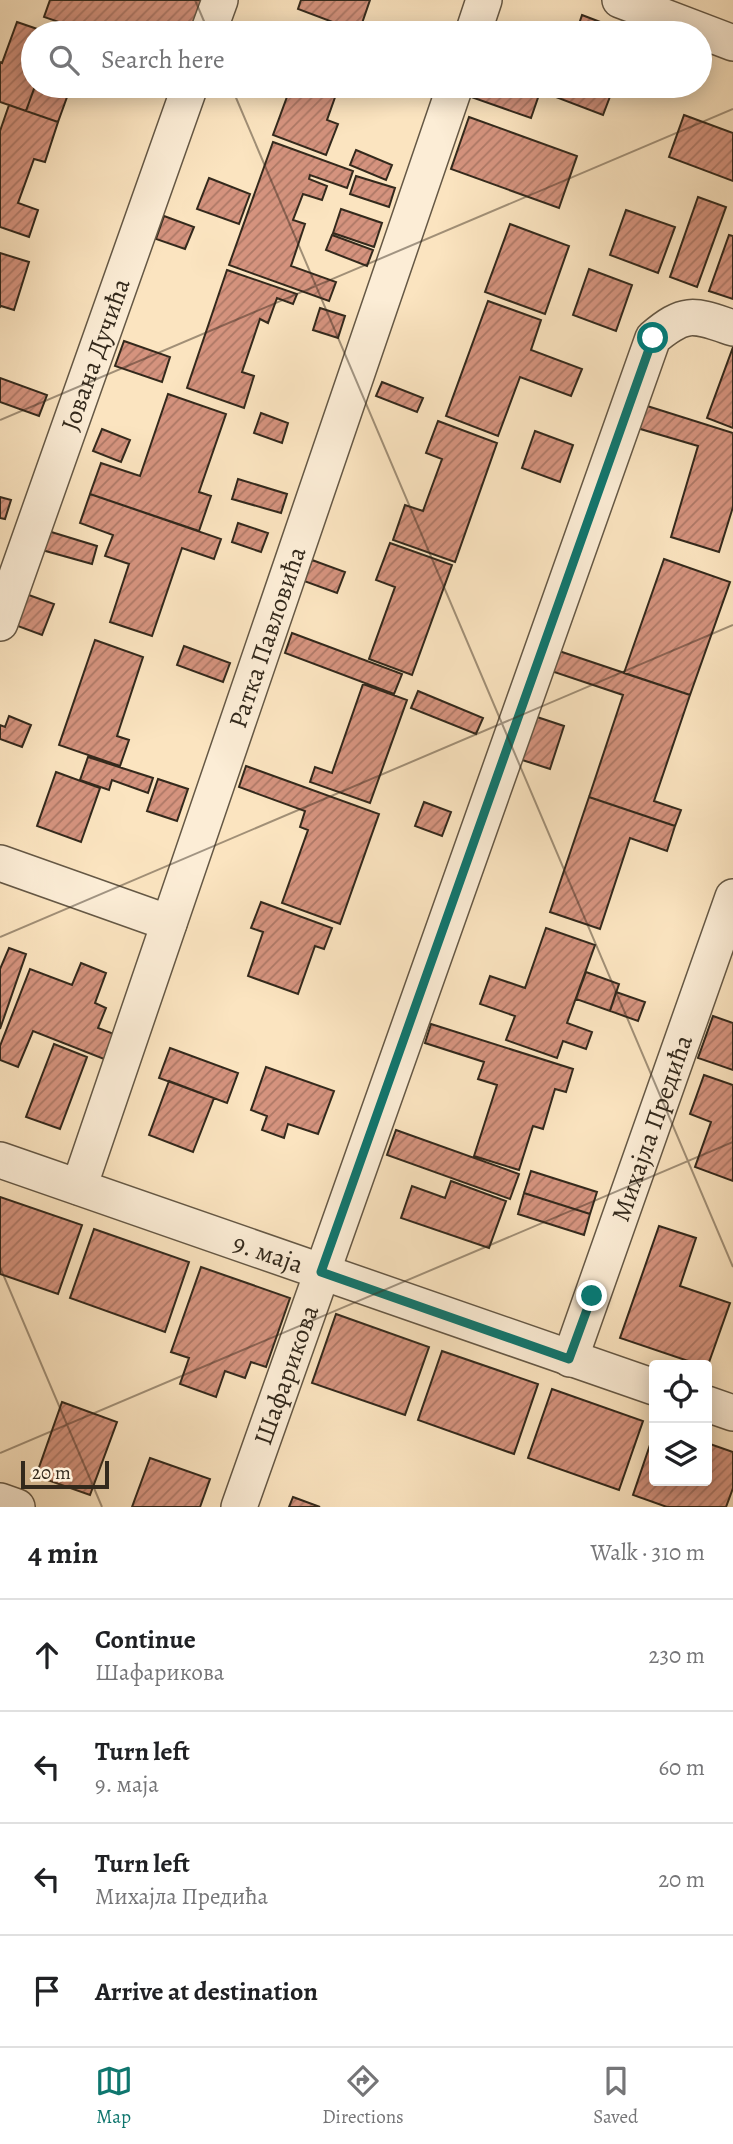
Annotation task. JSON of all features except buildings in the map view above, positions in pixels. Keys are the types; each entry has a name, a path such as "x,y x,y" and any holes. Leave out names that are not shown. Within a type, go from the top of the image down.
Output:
{"street":[{"path":"212,21 220,0"},
{"path":"477,21 484,0"},
{"path":"620,0 675,21"},
{"path":"712,35 733,43"},
{"name":"Јована Дучића","path":"0,623 186,98"},
{"name":"Ратка Павловића","path":"79,1187 451,98"},
{"name":"Шафарикова","path":"239,1507 653,338 671,323 691,316 733,328"},
{"path":"0,863 169,923"},
{"name":"Михајла Предића","path":"569,1359 733,897"},
{"name":"9. маја","path":"0,1160 649,1385"},
{"path":"712,1406 733,1413"},
{"path":"0,1501 17,1507"}],"route":[{"path":"592,1296 569,1359 321,1272 653,338"}]}
